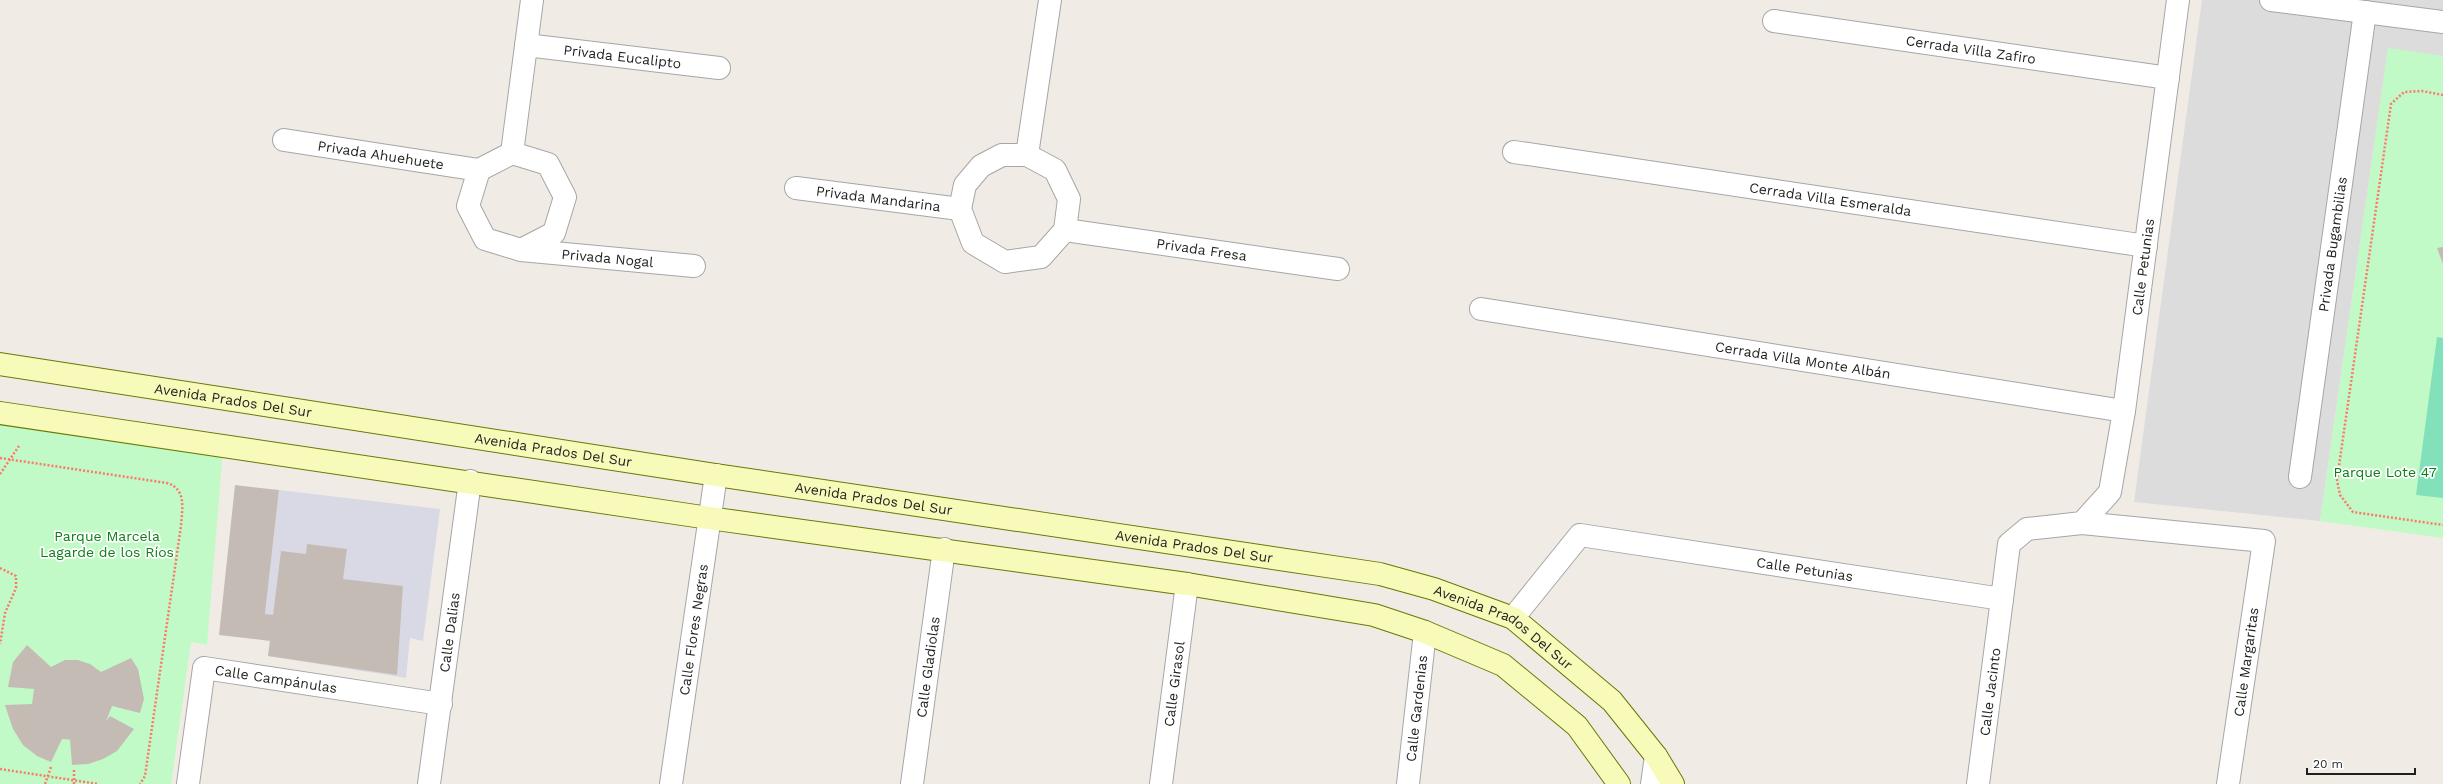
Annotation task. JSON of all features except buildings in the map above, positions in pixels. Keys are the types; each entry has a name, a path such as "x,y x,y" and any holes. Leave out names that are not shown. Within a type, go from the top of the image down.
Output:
{"main road":[{"name":"Avenida Prados Del Sur","path":"0,364 716,475 1380,574 1434,589 1513,618 1612,701 1656,756 1673,784"},
{"path":"0,413 709,518 944,549 1187,584 1374,615 1425,632 1503,665 1577,726 1619,784"}],"street":[{"path":"512,153 532,0"},
{"path":"1027,155 1050,0"},
{"name":"Calle Petunias","path":"2082,523 2110,492 2124,411 2178,0"},
{"path":"2271,0 2443,22"},
{"name":"Privada Bugambilias","path":"2300,477 2365,12"},
{"name":"Cerrada Villa Zafiro","path":"1774,21 2168,78"},
{"name":"Privada Eucalipto","path":"526,44 719,68"},
{"name":"Privada Ahuehuete","path":"284,140 479,170"},
{"name":"Cerrada Villa Esmeralda","path":"1514,152 2146,246"},
{"path":"512,153 548,164 565,197 554,233 521,250 485,239 468,206 479,170 512,153"},
{"path":"1002,155 1027,155 1055,170 1070,198 1066,230 1041,257 1005,262 973,243 960,209 966,185 980,166 1002,155"},
{"name":"Privada Mandarina","path":"796,188 960,209"},
{"name":"Privada Fresa","path":"1066,230 1338,269"},
{"name":"Privada Nogal","path":"521,250 694,266"},
{"name":"Cerrada Villa Monte Albán","path":"1480,308 2124,411"},
{"name":"Calle Flores Negras","path":"670,784 716,475"},
{"name":"Calle Dalias","path":"429,784 470,482"},
{"path":"2002,599 2009,544 2027,529 2082,523"},
{"name":"Calle Margaritas","path":"2082,523 2264,541 2228,784"},
{"name":"Calle Petunias","path":"1513,618 1580,535 2002,599"},
{"name":"Calle Gladiolas","path":"912,784 944,549"},
{"name":"Calle Girasol","path":"1161,784 1187,584"},
{"name":"Calle Jacinto","path":"1978,784 2002,599"},
{"name":"Calle Gardenias","path":"1408,784 1425,632"},
{"name":"Calle Campánulas","path":"188,784 204,668 441,704"},
{"path":"1652,784 1656,756"}],"path":[{"path":"2443,95 2422,91 2404,92 2391,104 2337,480 2340,495 2352,512 2443,525"},
{"path":"0,474 22,442"},
{"path":"0,458 166,483 174,485 182,497 181,526 145,776 140,784"},
{"path":"0,568 16,576 16,588 5,613 0,644"},
{"path":"46,784 51,767"},
{"path":"0,769 98,784"},
{"path":"74,770 74,784"}],"shaded area":[{"path":"2202,0 2443,0 2443,56 2388,49 2320,521 2134,502"},
{"path":"279,490 440,509 423,641 410,638 406,678 268,656 273,616 265,614"}],"green space":[{"name":"Parque Lote 47","path":"2388,48 2443,56 2443,538 2320,521"},
{"path":"2437,337 2443,338 2443,498 2416,495"},
{"name":"Parque Marcela Lagarde de los Ríos","path":"0,420 223,450 207,645 191,642 171,784 0,784"}]}
